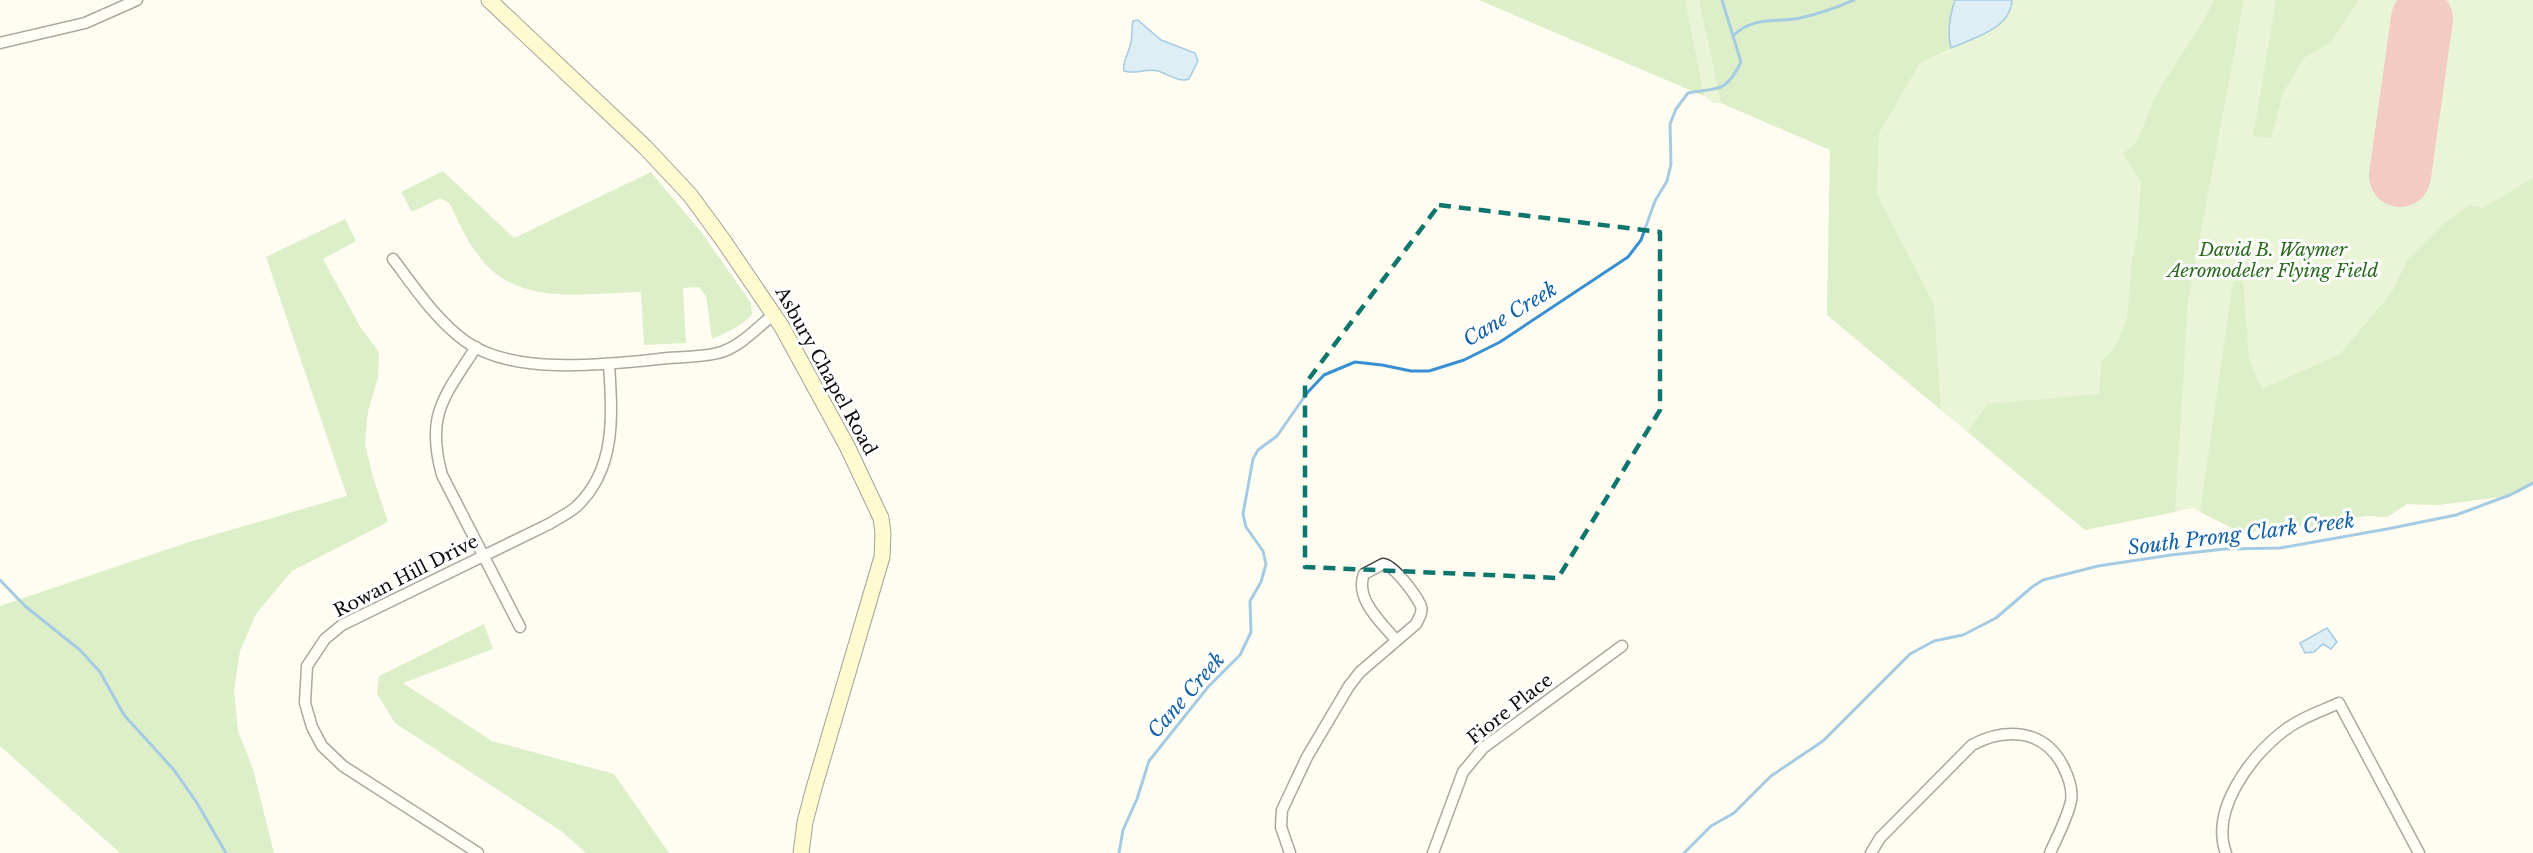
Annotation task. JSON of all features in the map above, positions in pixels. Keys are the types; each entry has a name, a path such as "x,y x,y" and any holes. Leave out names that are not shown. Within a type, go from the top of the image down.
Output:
{"main road":[{"name":"Asbury Chapel Road","path":"489,0 645,147 684,188 774,314 805,366 876,504 883,533 882,557 814,788 805,822 801,853"}],"street":[{"path":"0,43 85,23 137,0"},
{"path":"393,259 432,310 466,342 495,355 543,365 609,364 718,353 736,345 774,314"},
{"path":"476,347 445,397 435,423 435,449 442,475 519,627"},
{"name":"Rowan Hill Drive","path":"478,853 332,758 322,746 312,727 305,703 307,666 325,639 342,625 549,524 577,507 594,483 608,451 613,423 609,364"},
{"path":"1290,853 1281,827 1282,810 1307,757 1349,686 1360,672 1416,624 1420,617 1421,606 1394,569 1383,564 1364,574 1361,589 1368,604 1396,640"},
{"name":"Fiore Place","path":"1433,853 1463,772 1483,748 1622,646"},
{"path":"2226,853 2222,826 2227,806 2238,784 2259,754 2281,733 2302,719 2339,703 2419,853"},
{"path":"1871,853 1880,838 1972,745 1986,737 2004,733 2019,733 2043,742 2058,757 2068,777 2071,800 2050,853"}],"highlighted area":[{"path":"1439,205 1660,232 1660,410 1558,578 1305,567 1305,384"}],"green space":[{"name":"David B. Waymer Aeromodeler Flying Field","path":"1479,0 2533,0 2533,484 2518,493 2500,497 2438,505 2407,504 2387,517 2368,516 2336,520 2313,527 2297,526 2281,533 2257,531 2244,534 2193,508 2085,530 1827,315 1830,150 1721,103 1713,103 1704,96"},
{"path":"1479,0 1685,0 1704,96"},
{"path":"1699,0 1955,0 1949,36 1951,48 1920,63 1879,133 1877,194 1934,305 1941,410 1827,315 1830,150 1721,103"},
{"path":"2214,0 2244,0 2188,302 2175,512 2085,530 1968,432 1987,404 2099,394 2101,362 2115,347 2127,319 2132,260 2137,238 2141,182 2123,154 2137,141 2157,93 2204,20"},
{"path":"2276,0 2359,0 2331,42 2304,58 2283,93 2271,138 2253,136"},
{"path":"443,171 514,238 651,172 702,233 751,303 752,314 739,326 712,339 706,296 699,287 683,288 686,343 644,345 641,292 574,295 531,290 511,283 494,272 474,249 449,203 440,198 412,212 401,192"},
{"path":"2533,178 2533,484 2518,493 2500,497 2438,505 2407,504 2387,517 2368,516 2336,520 2313,527 2297,526 2281,533 2257,531 2244,534 2200,512 2233,281 2243,281 2249,359 2262,389 2340,354 2392,292 2408,259 2442,225 2469,205 2483,208"},
{"path":"345,219 356,241 323,259 361,328 379,352 378,378 368,411 365,444 388,522 292,571 256,614 240,651 234,691 238,731 253,769 274,853 120,853 0,746 0,606 186,543 347,496 266,257"},
{"path":"484,624 493,649 403,683 492,741 614,774 669,853 586,853 561,831 395,723 377,694 379,676"}],"water":[{"path":"1955,0 2012,0 2010,10 1998,25 1980,36 1951,48 1950,24"},
{"path":"1138,20 1161,40 1195,53 1198,61 1189,79 1177,79 1154,70 1124,71 1124,61 1131,43 1133,21"},
{"path":"2327,628 2337,642 2331,649 2323,644 2314,652 2305,653 2300,643"}],"waterway":[{"name":"Cane Creek","path":"1119,853 1123,830 1137,799 1149,761 1208,687 1240,655 1251,632 1250,601 1261,582 1266,564 1263,551 1246,527 1243,514 1253,459 1258,450 1277,436 1307,393 1324,375 1355,362 1411,371 1429,371 1464,360 1500,342 1628,257 1641,240 1655,201 1667,181 1671,164 1670,124 1676,109 1688,93 1714,89 1725,84 1741,62 1722,0"},
{"path":"1734,35 1749,25 1807,16 1854,0"},
{"name":"South Prong Clark Creek","path":"1684,853 1711,826 1734,813 1771,776 1823,741 1910,654 1934,641 1963,635 1996,618 2043,580 2098,566 2171,555 2225,549 2280,548 2387,529 2456,515 2510,495 2533,483"},
{"path":"0,580 25,606 80,650 100,672 124,715 174,770 197,803 226,853"}],"runway":[{"path":"2400,176 2422,19"}]}
